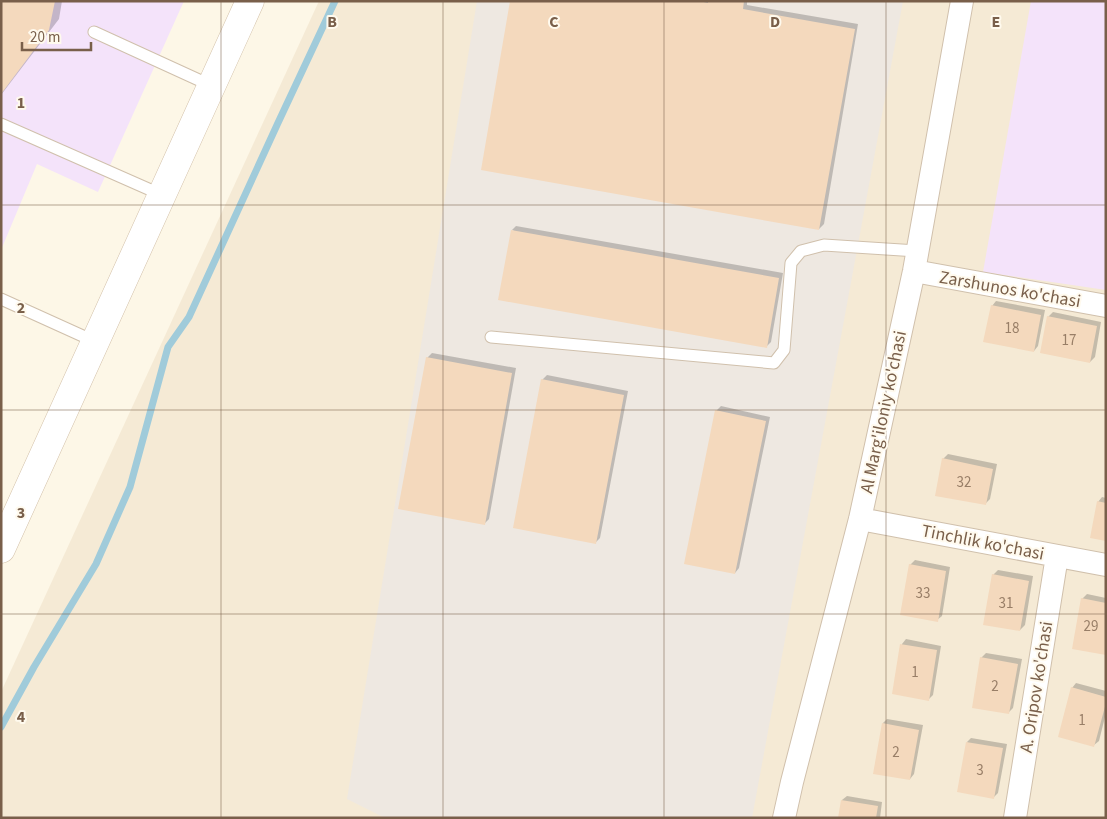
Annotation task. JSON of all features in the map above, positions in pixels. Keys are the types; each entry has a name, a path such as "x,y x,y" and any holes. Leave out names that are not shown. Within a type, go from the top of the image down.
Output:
{"main road":[{"path":"1,549 250,1"}],"street":[{"name":"Al Marg'iloniy ko'chasi","path":"784,818 860,519 915,261 962,1"},
{"name":"Zarshunos ko'chasi","path":"915,261 1106,306"},
{"name":"Tinchlik ko'chasi","path":"860,519 1106,565"},
{"name":"A. Oripov ko'chasi","path":"1015,818 1057,556"}],"lane":[{"path":"94,32 212,86"},
{"path":"1,124 162,195"},
{"path":"491,337 774,363 784,350 791,263 801,251 824,245 915,261"},
{"path":"1,298 96,342"}],"shaded area":[{"path":"1,1 184,1 98,192 37,164 1,250"},
{"path":"319,1 1106,1 1106,818 1,818 1,692"},
{"path":"477,1 903,1 752,818 385,818 347,799"},
{"path":"1031,1 1106,1 1106,290 983,272"}],"building":[{"path":"1,1 55,1 49,30 1,94"},
{"path":"510,1 699,1 708,3 708,1 744,1 743,9 855,29 819,230 481,170"},
{"path":"511,230 779,278 767,348 498,300"},
{"path":"991,305 1041,315 1034,352 983,342"},
{"path":"1047,316 1097,326 1090,363 1040,353"},
{"path":"426,357 512,373 485,525 398,509"},
{"path":"541,379 624,395 596,544 513,528"},
{"path":"715,410 766,421 735,574 684,564"},
{"path":"942,458 993,469 986,505 935,496"},
{"path":"1097,501 1106,503 1106,541 1090,538"},
{"path":"909,564 946,571 938,622 900,615"},
{"path":"992,574 1029,581 1020,631 983,625"},
{"path":"1081,598 1106,603 1106,655 1072,649"},
{"path":"900,644 937,650 929,701 892,694"},
{"path":"980,657 1018,664 1009,714 972,708"},
{"path":"1071,687 1106,697 1094,747 1058,737"},
{"path":"882,723 919,730 910,780 873,774"},
{"path":"966,742 1003,748 994,799 957,792"},
{"path":"841,800 878,806 876,818 838,818"}],"waterway":[{"path":"1,727 34,667 96,564 130,487 168,347 189,317 335,1"}]}
